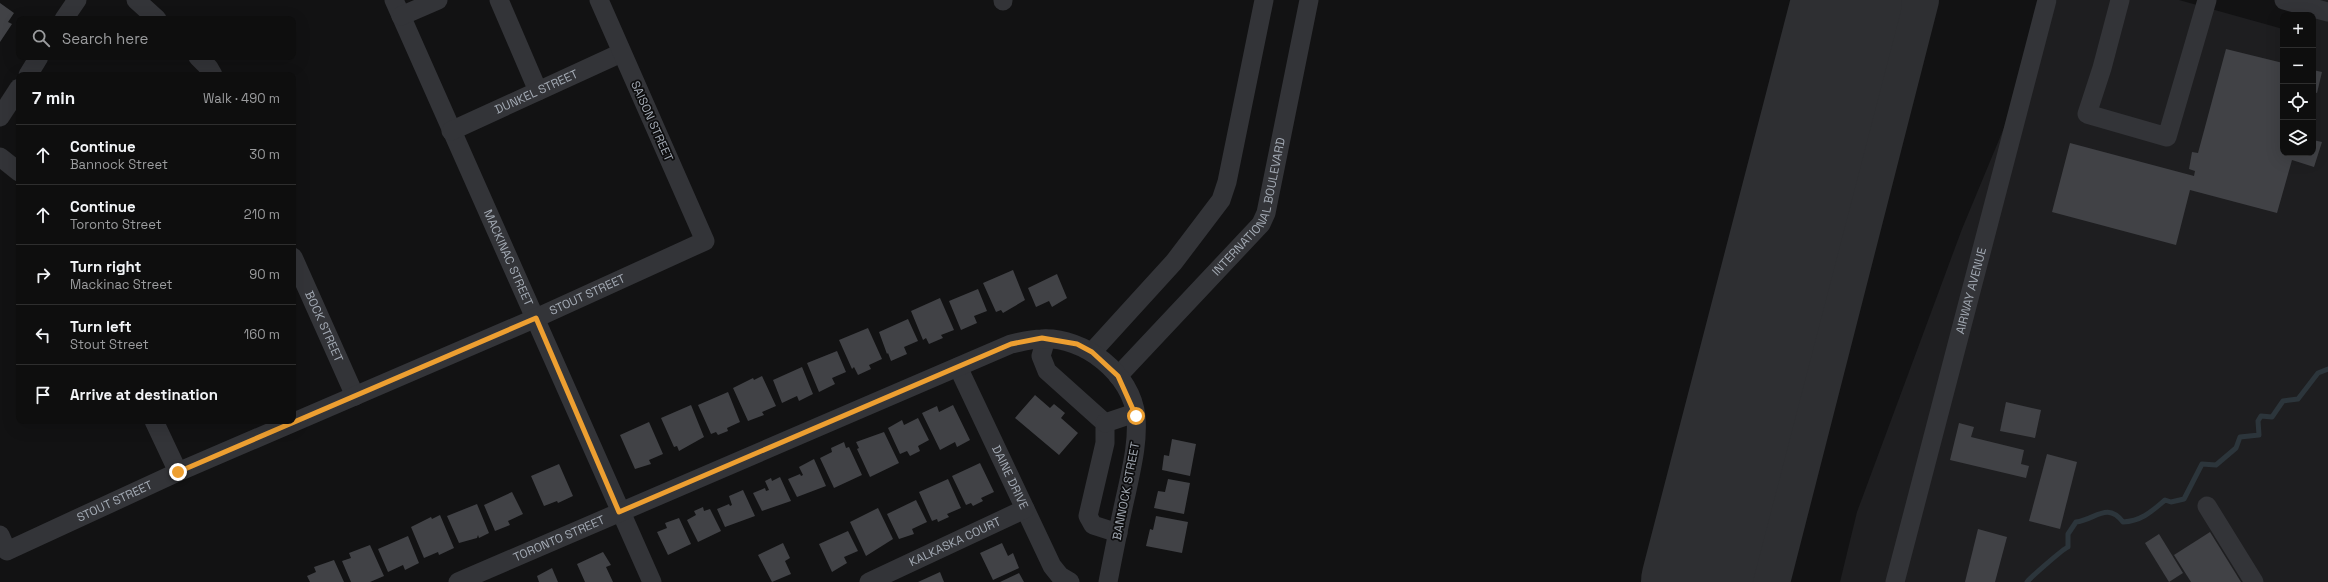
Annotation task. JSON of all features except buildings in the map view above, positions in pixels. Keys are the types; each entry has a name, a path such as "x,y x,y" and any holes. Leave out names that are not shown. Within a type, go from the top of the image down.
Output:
{"street":[{"path":"66,16 77,0"},
{"path":"136,0 154,16"},
{"path":"398,8 438,0"},
{"path":"499,0 538,91"},
{"name":"SAISON STREET","path":"599,0 621,53 705,241"},
{"name":"INTERNATIONAL BOULEVARD","path":"1098,357 1174,262 1221,200 1227,182 1264,0"},
{"name":"INTERNATIONAL BOULEVARD","path":"1118,376 1261,224 1266,214 1309,0"},
{"name":"AIRWAY AVENUE","path":"1895,582 2048,0"},
{"path":"2120,0 2087,114 2167,137 2208,0"},
{"path":"2286,0 2328,12"},
{"name":"MACKINAC STREET","path":"398,8 451,131 536,318 619,512 652,582"},
{"name":"DUNKEL STREET","path":"451,131 621,53"},
{"path":"30,72 37,60"},
{"path":"201,60 210,68 211,72"},
{"path":"0,117 16,93"},
{"path":"0,157 16,170"},
{"name":"STOUT STREET","path":"296,421 536,318 705,241"},
{"name":"BOCK STREET","path":"296,264 355,396"},
{"path":"1046,339 1041,356 1047,371 1105,423"},
{"name":"TORONTO STREET","path":"458,582 1011,344 1046,339 1077,344 1098,357"},
{"name":"BANNOCK STREET","path":"1098,357 1118,376 1135,413 1136,444 1108,582"},
{"name":"DAINE DRIVE","path":"958,367 1052,566 1060,576 1070,582"},
{"path":"1105,423 1135,413"},
{"path":"1105,423 1104,443 1088,516 1093,525 1118,533"},
{"path":"155,424 178,472"},
{"name":"STOUT STREET","path":"4,543 178,472 290,424"},
{"path":"2207,506 2254,582"},
{"name":"KALKASKA COURT","path":"881,579 1025,509"}],"shaded area":[{"path":"2057,0 2179,0 2280,28 2280,156 2316,156 2316,12 2303,12 2306,0 2328,0 2328,582 1840,582 1857,512 1962,229"}],"waterway":[{"path":"2027,582 2047,563 2068,547 2068,534 2076,522 2083,521 2106,512 2112,513 2123,522 2136,520 2146,515 2165,500 2171,502 2184,499 2202,464 2216,465 2236,448 2240,437 2259,435 2258,421 2261,416 2272,417 2283,401 2298,399 2318,373 2328,369"}],"taxiway":[{"path":"1768,582 1917,0"}],"runway":[{"path":"1696,582 1847,0"}],"route":[{"path":"178,472 536,318 619,512 1011,344 1042,338 1077,344 1092,352 1118,376 1129,396 1136,416"}]}
